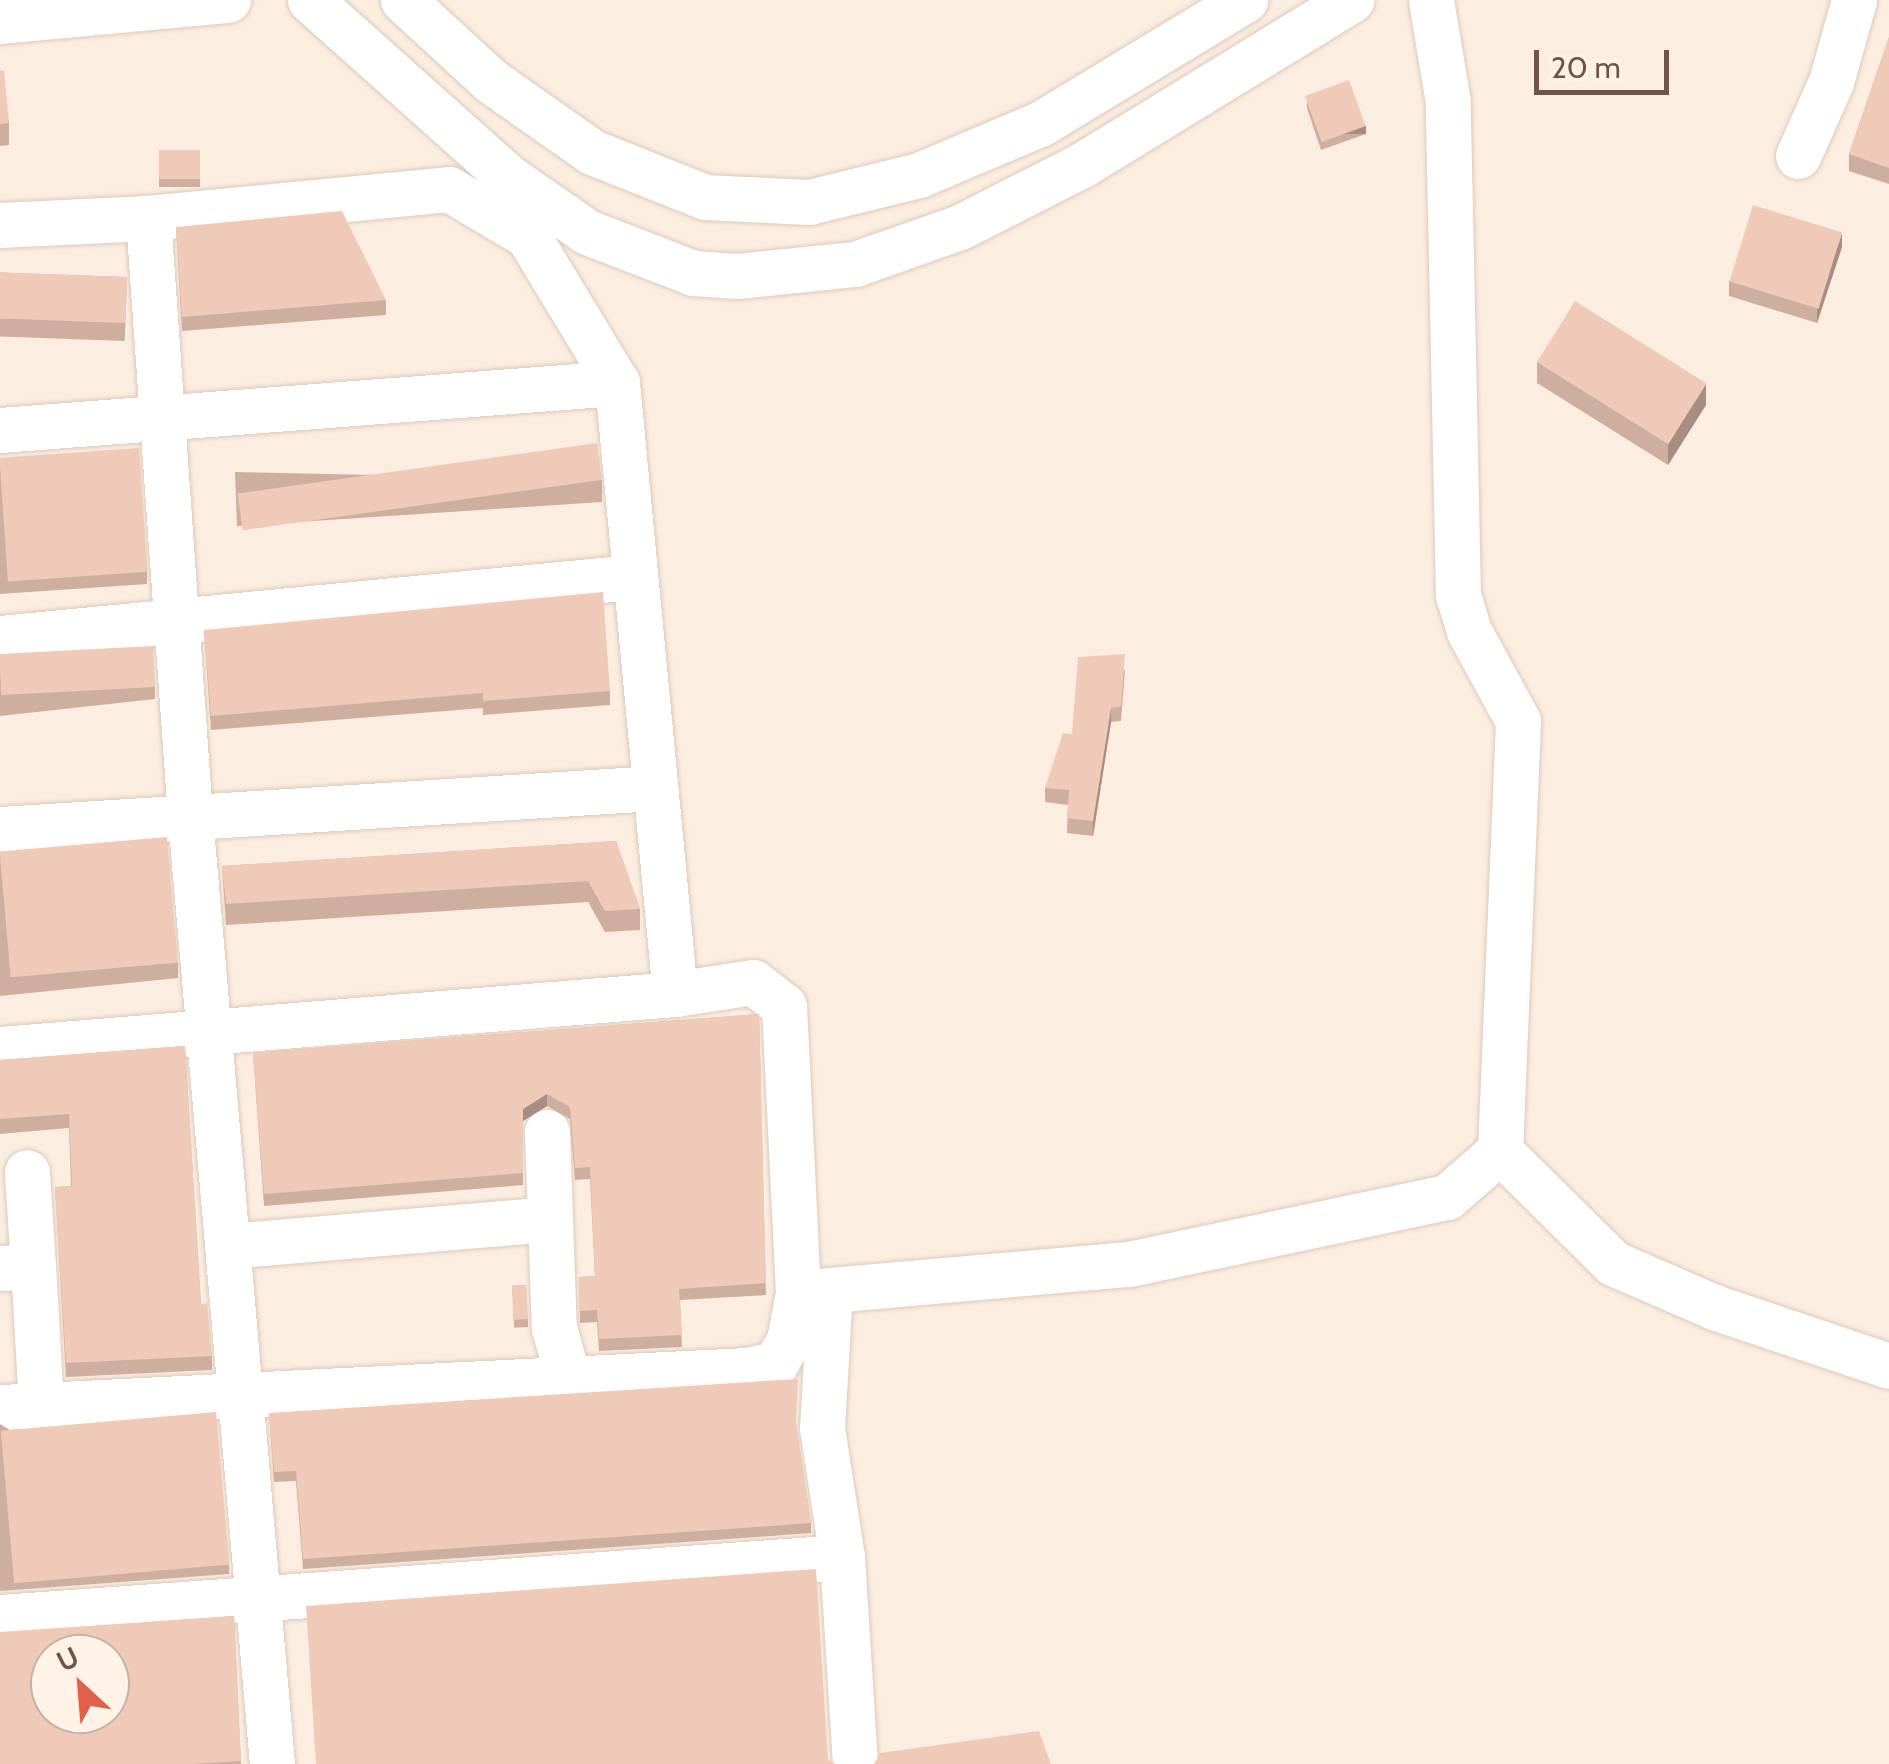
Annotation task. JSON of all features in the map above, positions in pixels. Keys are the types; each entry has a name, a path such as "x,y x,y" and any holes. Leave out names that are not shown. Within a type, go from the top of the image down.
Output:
{"street":[{"path":"0,20 228,0"},
{"path":"310,0 508,177 587,232 693,273 737,276 855,264 960,227 1082,165 1352,0"},
{"path":"403,0 491,81 592,152 706,197 793,202 858,194 919,175 1040,124 1246,0"},
{"path":"814,1291 1129,1264 1446,1198 1500,1152 1518,721 1469,631 1458,595 1448,102 1431,0"},
{"path":"1798,156 1831,82 1854,0"},
{"path":"0,225 148,218 449,189 528,236 617,384 632,577 675,994"},
{"path":"148,218 180,618 190,817 272,1764"},
{"path":"0,430 617,384"},
{"path":"0,638 632,577"},
{"path":"0,829 656,788"},
{"path":"0,1049 675,994 753,982 784,1006 814,1291 822,1428 842,1557 854,1764"},
{"path":"547,1132 554,1328 567,1374"},
{"path":"1500,1152 1613,1262 1714,1307 1889,1366"},
{"path":"28,1172 17,1267 20,1406 774,1364 814,1291"},
{"path":"228,1246 550,1219"},
{"path":"0,1616 256,1594 842,1557"}],"building":[{"path":"1889,37 1889,168 1849,154"},
{"path":"4,70 9,123 0,124 0,71"},
{"path":"1349,80 1366,126 1322,142 1305,96"},
{"path":"159,150 200,150 200,179 159,179"},
{"path":"1753,205 1842,232 1819,309 1730,282"},
{"path":"342,211 386,300 182,317 176,227"},
{"path":"0,273 127,277 125,323 0,319"},
{"path":"1575,301 1706,383 1668,444 1537,362"},
{"path":"597,443 602,480 243,530 238,494"},
{"path":"139,448 148,572 8,581 0,458"},
{"path":"603,592 610,691 483,701 483,693 211,716 204,630"},
{"path":"153,646 155,687 1,695 0,654"},
{"path":"1125,654 1121,706 1111,708 1093,821 1067,818 1069,790 1045,788 1063,733 1072,734 1078,657"},
{"path":"167,837 178,963 11,977 0,852"},
{"path":"616,841 640,909 605,911 588,881 226,904 222,866"},
{"path":"759,1014 766,1283 679,1289 682,1335 599,1339 597,1310 580,1311 579,1277 595,1276 590,1167 575,1168 570,1107 547,1094 523,1109 523,1173 264,1194 253,1053"},
{"path":"185,1046 201,1304 207,1303 212,1356 66,1363 55,1187 72,1186 69,1114 0,1119 0,1060"},
{"path":"526,1285 528,1319 514,1320 512,1286"},
{"path":"798,1379 796,1422 811,1523 303,1559 296,1471 274,1472 269,1413"},
{"path":"216,1412 229,1564 14,1583 1,1431"},
{"path":"816,1569 828,1760 836,1764 316,1764 306,1606"},
{"path":"234,1616 241,1761 0,1764 0,1632"},
{"path":"1039,1731 1051,1764 874,1764 880,1753"}]}
